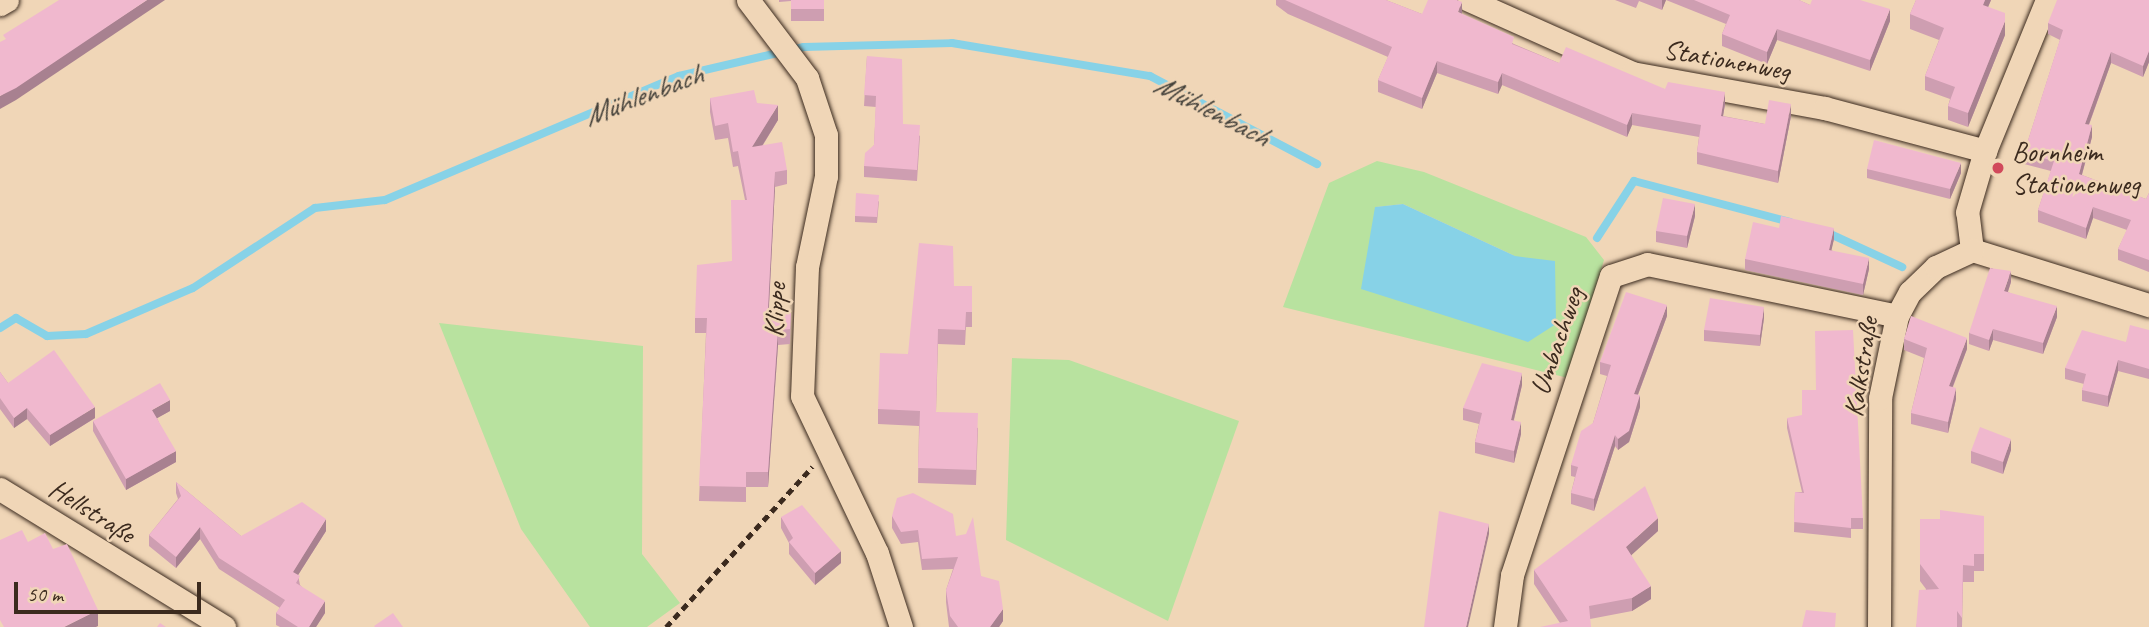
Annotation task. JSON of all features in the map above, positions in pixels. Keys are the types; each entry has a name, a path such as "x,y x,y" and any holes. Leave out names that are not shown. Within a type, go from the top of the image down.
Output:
{"street":[{"path":"0,4 7,0"},
{"name":"Klippe","path":"747,0 807,78 825,135 825,176 807,267 802,396 825,454 877,553 901,627"},
{"name":"Stationenweg","path":"1469,0 1632,73 1825,108 1985,151"},
{"path":"2047,0 1985,151 1968,212 1972,250 2149,305"},
{"name":"Kalkstraße","path":"1879,627 1880,398 1897,316 1910,292 1936,267 1972,250"},
{"name":"Umbachweg","path":"1504,627 1511,575 1611,276 1647,264 1897,316"},
{"name":"Hellstraße","path":"0,489 224,627"}],"path":[{"path":"666,627 825,454"}],"green space":[{"path":"1377,161 1424,172 1586,237 1604,260 1568,378 1283,307 1329,183","holes":["1403,204 1515,256 1376,207"]},
{"path":"439,323 643,346 642,554 680,603 647,627 590,627 521,529"},
{"path":"1012,358 1069,360 1239,421 1168,621 1006,540"}],"water":[{"path":"1403,204 1515,256 1555,261 1556,324 1528,342 1361,289 1375,207"}],"building":[{"path":"59,0 147,0 0,96 0,42 6,39 3,35"},
{"path":"791,0 824,0 824,9 791,9"},
{"path":"1285,0 1386,0 1422,14 1428,0 1457,0 1462,2 1458,12 1514,37 1512,44 1559,63 1566,47 1665,89 1668,82 1725,92 1721,116 1765,124 1769,100 1791,104 1778,171 1697,152 1701,125 1632,113 1627,125 1502,73 1498,82 1437,61 1422,98 1378,80 1392,47"},
{"path":"1694,0 1799,0 1810,5 1812,0 1860,0 1890,9 1870,60 1777,29 1767,52 1722,34 1730,15"},
{"path":"1916,0 1985,0 1983,5 2005,13 2005,21 1968,113 1948,106 1955,87 1925,76 1944,28 1910,14"},
{"path":"2057,0 2149,0 2149,51 2143,66 2111,52 2085,124 2092,125 2079,174 2146,199 2149,193 2149,260 2118,249 2131,220 2093,207 2086,228 2038,210 2054,161 2024,153 2063,30 2048,23"},
{"path":"867,56 902,59 903,124 920,125 917,170 864,166 865,153 874,145 876,96 864,95"},
{"path":"754,90 757,103 778,105 752,147 782,142 787,170 775,172 768,308 791,310 790,329 778,330 768,472 746,472 746,487 699,486 707,318 695,318 697,265 732,261 731,200 747,200 738,151 733,152 728,123 715,126 710,98"},
{"path":"1874,140 1961,163 1950,189 1867,169"},
{"path":"856,193 879,195 877,217 855,216"},
{"path":"1663,198 1695,204 1687,236 1656,231"},
{"path":"1781,216 1834,228 1829,250 1869,258 1863,284 1745,259 1753,222 1779,228"},
{"path":"919,243 953,246 954,286 972,286 972,312 966,312 965,330 938,329 936,412 978,413 976,470 918,468 920,411 878,409 880,353 908,354"},
{"path":"1990,268 2011,271 2004,291 2057,306 2043,343 1993,329 1989,340 1969,333"},
{"path":"1626,292 1667,305 1634,394 1640,395 1629,431 1618,439 1615,435 1594,499 1571,493 1578,467 1571,465 1581,431 1593,423 1611,365 1600,362"},
{"path":"1710,298 1764,307 1760,335 1704,330"},
{"path":"1911,316 1967,338 1949,386 1956,388 1948,422 1911,413 1927,348 1904,339"},
{"path":"2130,325 2149,330 2149,369 2118,360 2108,396 2082,390 2086,374 2065,368 2082,330 2126,342"},
{"path":"1853,330 1863,518 1851,518 1851,528 1794,522 1795,492 1804,493 1787,418 1802,415 1802,390 1816,390 1815,331"},
{"path":"54,350 95,407 50,435 27,408 14,418 0,398 0,372 8,383"},
{"path":"1482,363 1522,373 1511,420 1521,422 1514,451 1475,442 1482,413 1463,408"},
{"path":"160,383 170,400 152,410 176,451 126,479 93,421"},
{"path":"1980,427 2011,439 2003,462 1971,451"},
{"path":"176,482 241,536 302,502 326,519 293,572 300,576 296,583 325,601 309,627 298,627 276,613 285,600 219,558 200,527 176,557 149,535 181,496"},
{"path":"1645,486 1658,518 1626,547 1651,586 1632,598 1589,606 1591,627 1540,627 1568,621 1534,570"},
{"path":"913,493 953,514 956,536 966,534 973,517 981,576 999,581 1003,609 990,627 958,627 950,616 946,590 958,557 922,559 918,530 901,532 892,516 897,498"},
{"path":"802,505 841,551 815,573 789,542 793,538 781,517"},
{"path":"1940,510 1984,516 1984,554 1974,554 1974,566 1963,565 1962,618 1957,611 1957,627 1916,627 1919,590 1939,589 1920,564 1920,519 1940,519"},
{"path":"1439,511 1489,524 1466,627 1424,627"},
{"path":"22,530 28,542 45,533 53,549 67,544 98,610 64,627 4,627 0,620 0,540"},
{"path":"1806,610 1836,613 1835,627 1802,627"},
{"path":"393,613 403,627 374,626"}],"waterway":[{"name":"Mühlenbach","path":"0,328 16,318 47,336 86,334 193,288 315,208 385,200 679,76 804,47 952,43 1150,76 1317,164"},
{"name":"Mühlenbach","path":"1597,238 1634,181 1790,222"},
{"name":"Mühlenbach","path":"1826,232 1902,267"}],"place":[{"name":"Bornheim Stationenweg","path":"1998,168"}]}
